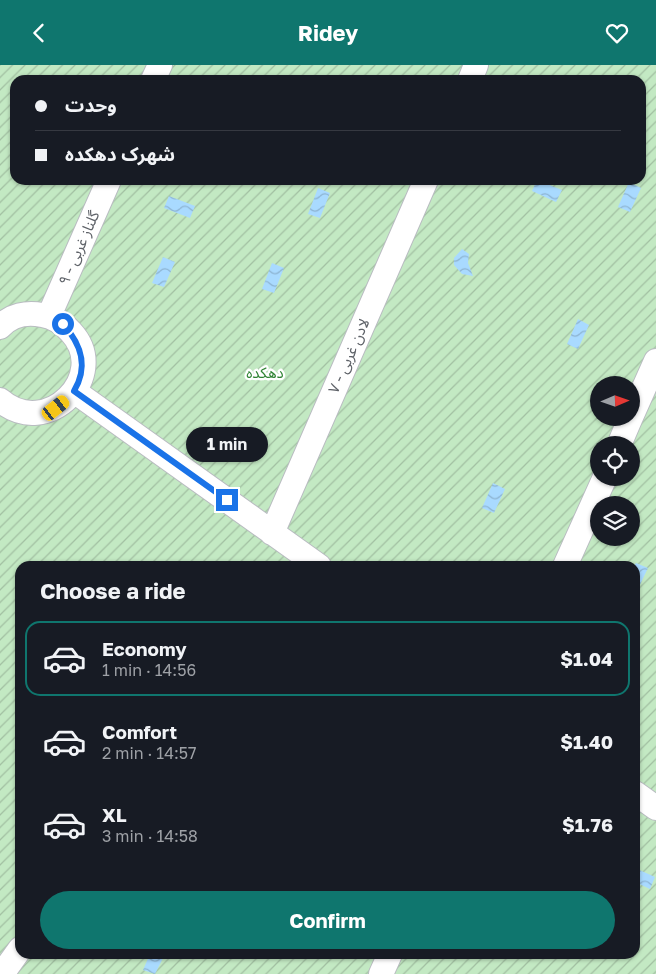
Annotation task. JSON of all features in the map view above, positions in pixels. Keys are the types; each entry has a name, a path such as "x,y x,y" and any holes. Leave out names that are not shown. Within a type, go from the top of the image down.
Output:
{"street":[{"name":"گلناز غربی - ۹","path":"50,316 107,185"},
{"name":"لادن غربی - ۷","path":"272,533 424,185"},
{"path":"0,327 18,316 34,313 50,316 63,324 74,336 81,351 83,367 74,391 56,408 40,413 2,410"},
{"path":"640,397 656,361"},
{"path":"74,391 272,533 307,561"},
{"path":"568,561 601,486"},
{"path":"640,797 656,808"},
{"path":"2,974 15,956"},
{"path":"381,974 388,959"}],"green space":[{"name":"دهکده","path":"0,65 656,65 656,974 0,974"}],"water":[{"path":"535,185 550,185 562,190 556,202 532,191"},
{"path":"628,185 635,185 641,188 630,212 618,207"},
{"path":"318,188 330,193 320,218 308,214"},
{"path":"169,196 195,206 190,218 164,208"},
{"path":"462,249 469,254 468,263 473,276 462,274 454,265 454,258"},
{"path":"163,257 175,262 164,287 152,283"},
{"path":"272,263 284,268 274,293 262,289"},
{"path":"578,319 589,325 578,349 567,344"},
{"path":"493,483 505,489 494,513 482,508"},
{"path":"640,565 648,568 640,585"},
{"path":"640,870 655,877 650,889 640,884"},
{"path":"148,959 162,959 155,974 143,970"}],"route":[{"path":"63,324 74,336 81,351 83,367 74,391 227,500"}]}
